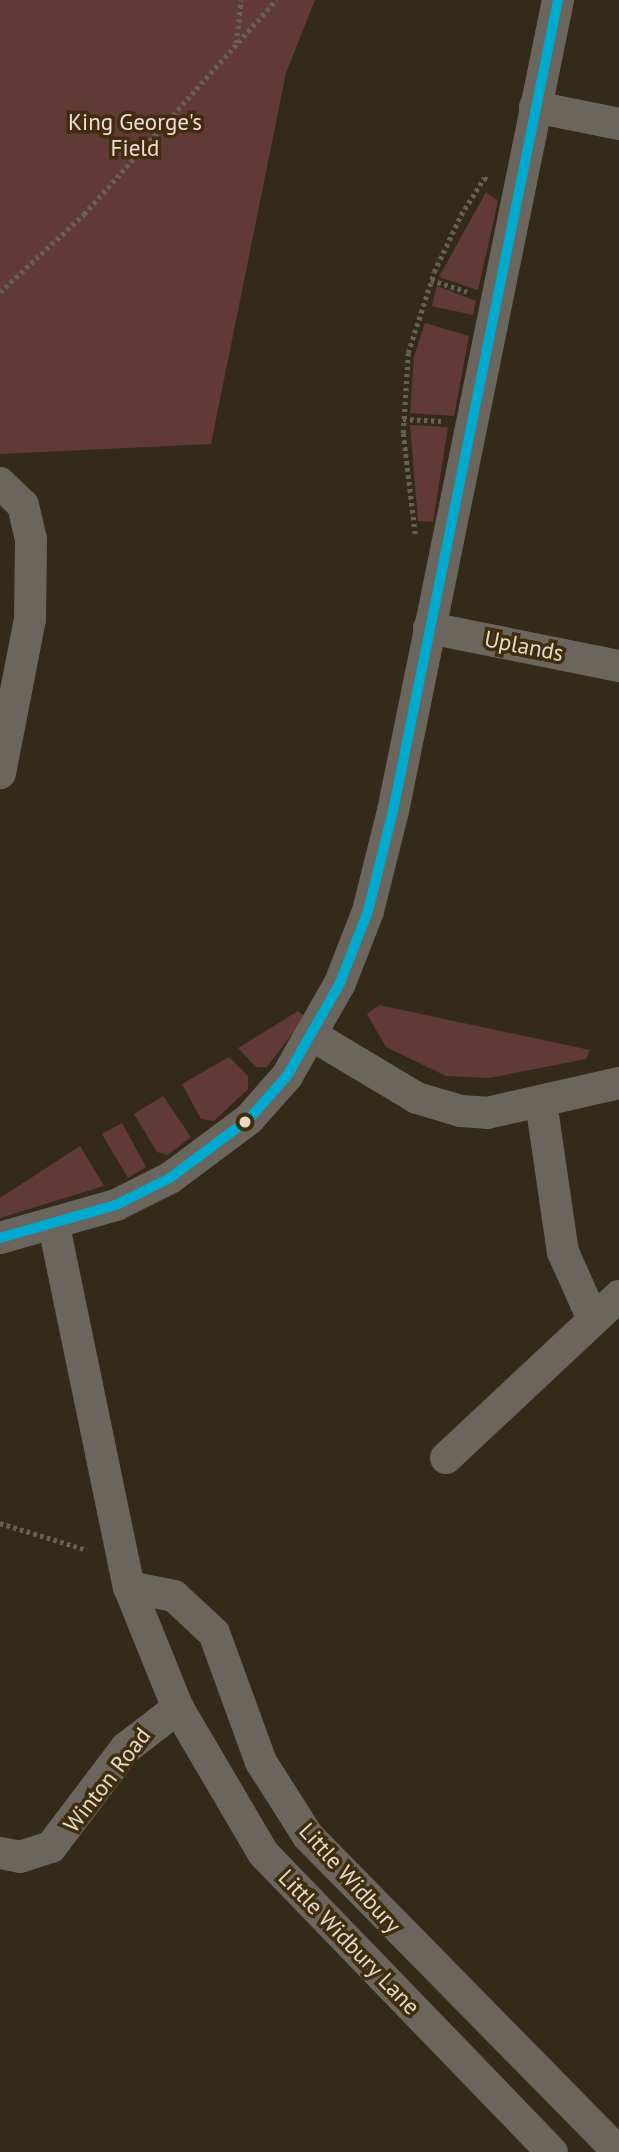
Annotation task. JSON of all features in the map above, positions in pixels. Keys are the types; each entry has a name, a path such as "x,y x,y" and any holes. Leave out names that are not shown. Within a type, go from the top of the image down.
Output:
{"street":[{"path":"0,1238 54,1226 170,1178 249,1119 314,1037 369,911 558,0"},
{"path":"535,107 619,124"},
{"path":"0,483 23,505 31,539 30,619 0,773"},
{"name":"Uplands","path":"429,628 619,666"},
{"path":"314,1037 439,1105 487,1113 619,1083"},
{"path":"541,1102 563,1252 592,1317"},
{"path":"54,1226 129,1587 178,1708"},
{"path":"446,1458 592,1317 619,1296"},
{"name":"Little Widbury","path":"129,1587 174,1596 214,1633 261,1762 308,1836 618,2152"},
{"name":"Winton Road","path":"0,1853 20,1857 51,1847 126,1748 178,1708"},
{"name":"Little Widbury Lane","path":"178,1708 263,1853 552,2152"}],"path":[{"path":"236,44 241,0"},
{"path":"0,292 84,214 276,0"},
{"path":"446,540 413,534 403,433 408,353 434,272 484,178 518,187"},
{"path":"0,1522 83,1551 119,1546"}],"green space":[{"name":"King George's Field","path":"0,0 315,0 286,73 211,444 0,454"},
{"path":"486,192 498,201 478,290 439,277"},
{"path":"437,286 476,301 473,315 432,306"},
{"path":"425,323 469,336 454,416 410,413 414,357"},
{"path":"410,425 448,427 433,522 418,521"},
{"path":"379,1005 590,1050 586,1059 489,1078 446,1076 386,1047 367,1014"},
{"path":"298,1011 305,1017 267,1067 256,1067 238,1048"},
{"path":"229,1057 248,1076 248,1089 214,1121 201,1119 182,1084"},
{"path":"163,1096 191,1137 168,1155 157,1152 134,1114"},
{"path":"122,1123 146,1167 128,1178 102,1134"},
{"path":"80,1146 104,1186 0,1218 0,1198"}],"transit line":[{"path":"0,1238 116,1205 170,1178 249,1119 287,1076 340,983 368,911 393,811 558,0"}]}
